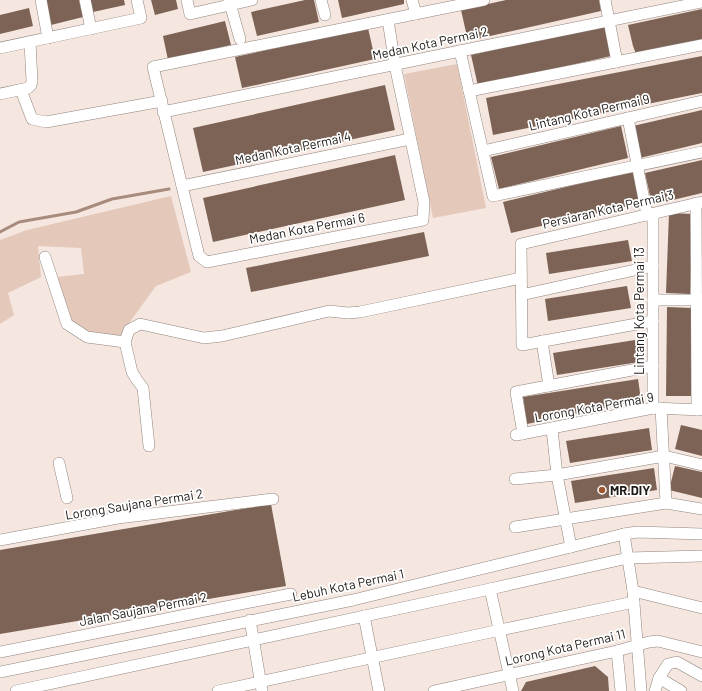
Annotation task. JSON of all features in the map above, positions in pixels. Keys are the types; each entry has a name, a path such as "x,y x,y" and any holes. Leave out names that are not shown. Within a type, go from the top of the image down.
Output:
{"street":[{"path":"41,0 48,38"},
{"path":"85,0 91,29"},
{"path":"0,48 141,18 137,0"},
{"path":"187,0 190,14 230,3 252,0"},
{"path":"321,0 325,15"},
{"path":"412,0 416,14"},
{"path":"182,186 153,67 484,0"},
{"path":"605,0 617,62"},
{"name":"Medan Kota Permai 2","path":"20,90 32,119 46,122 162,107 395,65 460,50 702,2"},
{"path":"230,3 240,39"},
{"path":"388,20 395,65 410,139"},
{"path":"0,94 28,88 31,85 30,42"},
{"path":"469,91 702,45"},
{"path":"460,50 493,196 702,152"},
{"name":"Lintang Kota Permai 9","path":"483,151 702,101"},
{"name":"Lintang Kota Permai 13","path":"628,118 650,214 653,266 653,366 664,456 666,503"},
{"name":"Medan Kota Permai 4","path":"182,186 410,139"},
{"name":"Medan Kota Permai 6","path":"182,186 199,256 207,262 423,220 424,202 410,139"},
{"path":"699,203 700,410"},
{"name":"Persiaran Kota Permai 3","path":"521,278 521,244 699,203"},
{"path":"45,257 67,324 87,337 125,342"},
{"path":"521,295 653,266"},
{"path":"149,446 143,388 136,380 132,372 125,342 129,330 140,324 204,338 222,336 329,311 348,313 360,312 521,278 522,345 653,321"},
{"path":"653,300 700,300"},
{"path":"542,341 549,386 653,366"},
{"name":"Lorong Kota Permai 9","path":"549,386 516,392 519,435 657,408 700,410"},
{"path":"552,429 558,475 571,547"},
{"path":"515,480 558,475 664,456 702,465"},
{"path":"59,463 67,498"},
{"name":"Lorong Saujana Permai 2","path":"0,540 118,518 273,499"},
{"path":"515,527 666,503 702,510"},
{"name":"Lebuh Kota Permai 1","path":"0,672 353,600 624,534 637,532 702,534"},
{"path":"624,534 633,597 641,691"},
{"path":"16,691 628,558 702,556"},
{"path":"490,589 514,691"},
{"name":"Jalan Saujana Permai 2","path":"0,652 291,594"},
{"path":"218,691 261,686 372,658 500,630 633,597 702,608"},
{"path":"364,616 379,691"},
{"path":"250,620 261,686"},
{"name":"Lorong Kota Permai 11","path":"434,691 617,651 649,642 658,642 702,652"},
{"path":"617,651 621,691"},
{"path":"655,691 659,678 668,664 677,662 702,676"},
{"path":"659,678 681,691"}],"shaded area":[{"path":"457,64 486,208 433,218 404,74"},
{"path":"171,196 191,272 156,286 119,337 88,333 71,323 57,277 84,274 81,248 38,246 41,277 8,293 14,315 0,324 0,240 27,230"}],"building":[{"path":"45,0 79,0 83,17 51,25"},
{"path":"90,0 124,0 125,5 93,12"},
{"path":"151,0 176,0 178,9 155,15"},
{"path":"305,0 314,0 319,22 257,36 251,12"},
{"path":"338,0 404,0 404,4 342,18"},
{"path":"506,0 599,0 601,11 468,41 461,10"},
{"path":"29,8 33,26 0,34 0,15"},
{"path":"702,9 702,40 636,54 628,25"},
{"path":"225,21 231,45 168,60 163,36"},
{"path":"604,25 611,56 478,86 471,55"},
{"path":"368,28 375,59 242,88 235,57"},
{"path":"702,56 702,93 493,135 486,98"},
{"path":"385,85 395,130 203,172 193,128"},
{"path":"702,110 702,143 640,158 633,126"},
{"path":"621,126 628,158 499,189 491,157"},
{"path":"395,155 405,200 213,242 203,198"},
{"path":"702,160 702,193 652,205 645,173"},
{"path":"633,171 641,203 511,233 503,202"},
{"path":"669,213 693,214 690,294 666,293"},
{"path":"424,232 429,256 251,292 246,268"},
{"path":"628,240 632,261 549,274 546,253"},
{"path":"627,286 631,308 548,321 545,299"},
{"path":"667,307 692,308 691,396 666,396"},
{"path":"635,340 639,362 557,375 553,353"},
{"path":"638,379 641,400 527,424 523,397"},
{"path":"681,425 702,430 702,456 675,449"},
{"path":"649,428 652,450 570,463 566,441"},
{"path":"675,466 702,472 702,498 669,490"},
{"path":"654,468 657,490 575,503 571,481"},
{"path":"271,504 286,586 0,634 0,550"},
{"path":"595,666 608,677 609,691 521,691 526,682"}],"waterway":[{"path":"0,232 19,222 76,212 112,199 169,189"}],"place":[{"name":"MR.DIY","path":"602,490"}]}
